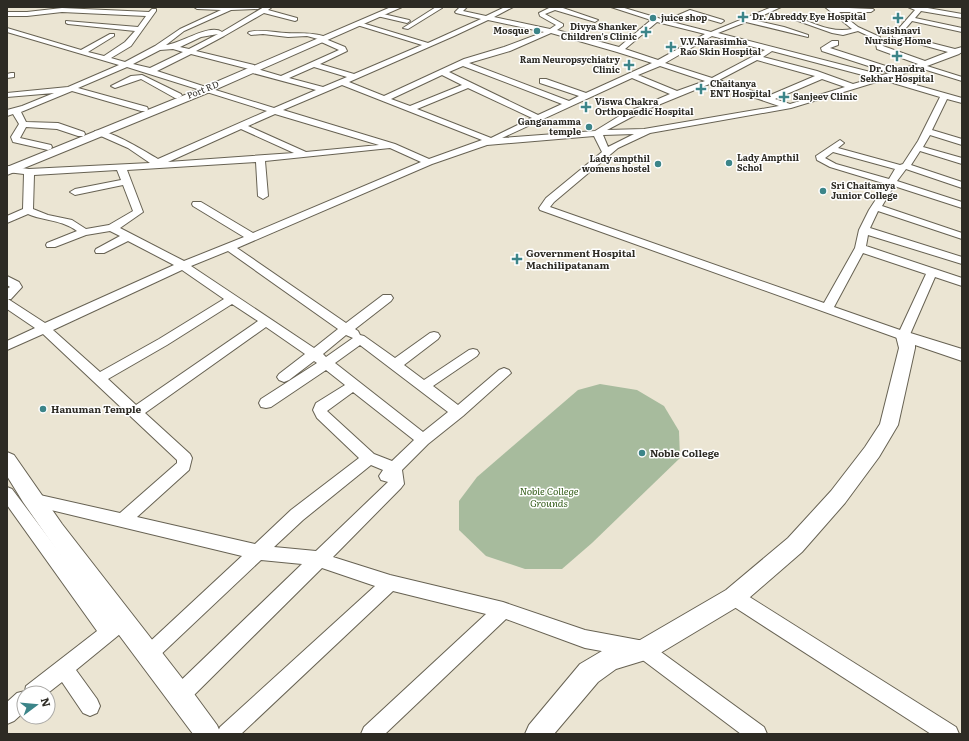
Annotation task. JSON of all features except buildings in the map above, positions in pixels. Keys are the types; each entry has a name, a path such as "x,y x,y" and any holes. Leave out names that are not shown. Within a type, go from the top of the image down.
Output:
{"main road":[{"path":"321,39 389,7"},
{"name":"Port RD","path":"8,168 98,133 398,7"},
{"path":"8,168 48,147 178,96 203,89"},
{"path":"904,336 962,355"},
{"path":"538,734 589,673 610,659 644,650 734,597 795,545 838,498 872,452 889,425 907,348 904,336"},
{"path":"7,460 115,626 149,654 180,694 208,734"}],"street":[{"path":"106,58 128,44 156,7"},
{"path":"197,7 264,8 295,19"},
{"path":"156,164 274,111 491,18 510,7"},
{"path":"384,99 463,63 487,54 507,49 551,31 561,25 542,15 542,13 556,7 595,20"},
{"path":"7,346 183,265 429,162 487,141 659,63 711,34 778,7"},
{"path":"910,7 962,16"},
{"path":"81,134 58,126 23,124 11,112 72,89 127,64 158,48 182,30 231,8"},
{"path":"150,71 228,31 264,8"},
{"path":"621,8 642,16 771,49 791,48 962,101"},
{"path":"830,8 872,8 868,18"},
{"path":"830,8 859,29 878,38 880,47 962,79"},
{"path":"919,8 895,36 960,51"},
{"path":"379,15 406,24 449,9 551,31 620,50 791,106"},
{"path":"7,14 27,14 62,10 151,14"},
{"path":"671,20 688,12 721,21"},
{"path":"790,17 839,33 859,29"},
{"path":"912,17 962,25"},
{"path":"912,17 962,30"},
{"path":"620,50 656,19 662,18 701,26"},
{"path":"746,20 778,27 806,36"},
{"path":"847,21 858,20"},
{"path":"68,22 140,29"},
{"path":"359,24 428,45"},
{"path":"791,48 806,36 823,29"},
{"path":"7,30 82,53 127,64 274,111 392,146 429,162"},
{"path":"173,47 199,35 228,31"},
{"path":"251,33 263,32 288,35 308,34 342,49 343,51 282,78"},
{"path":"82,53 112,35"},
{"path":"835,43 825,49 898,73"},
{"path":"158,48 173,47 190,51 323,90"},
{"path":"597,133 611,122 646,106 713,80 771,49"},
{"path":"343,82 487,141 648,131 791,106 884,78 960,51"},
{"path":"756,57 788,65 853,87"},
{"path":"463,63 569,104"},
{"path":"314,64 355,77"},
{"path":"442,72 538,118"},
{"path":"631,76 677,94"},
{"path":"768,98 822,76"},
{"path":"115,86 134,78 142,77 178,96"},
{"path":"543,81 586,96"},
{"path":"410,109 468,85"},
{"path":"7,95 72,89 144,109"},
{"path":"827,308 860,248 864,230 876,207 892,181 918,148 945,96"},
{"path":"23,124 17,131 15,137 16,140 48,147"},
{"path":"241,126 306,155"},
{"path":"648,131 615,146 550,200 544,208 904,336 932,272"},
{"path":"927,131 962,142"},
{"path":"98,133 132,146 156,164"},
{"path":"597,133 607,153"},
{"path":"840,143 820,158 836,166 892,181 962,205"},
{"path":"8,168 29,172 121,167 260,159 392,146"},
{"path":"918,148 962,161"},
{"path":"831,149 903,167 962,185"},
{"path":"260,159 263,196"},
{"path":"51,245 84,232 112,228 138,212 121,167"},
{"path":"28,210 29,172"},
{"path":"76,192 126,182"},
{"path":"197,204 252,237"},
{"path":"876,207 962,236"},
{"path":"7,220 28,210 48,218 69,221 79,226 84,232"},
{"path":"112,228 183,265 232,298 265,322 314,354 423,440"},
{"path":"864,230 962,261"},
{"path":"100,251 129,236"},
{"path":"229,247 360,339 458,412"},
{"path":"860,248 932,272 960,279"},
{"path":"7,280 16,287 7,296"},
{"path":"100,378 163,342 232,298"},
{"path":"284,377 387,298"},
{"path":"7,303 45,329 100,378 185,458 184,466 123,520"},
{"path":"136,413 265,322"},
{"path":"395,365 434,336"},
{"path":"266,403 360,339"},
{"path":"424,386 473,353"},
{"path":"390,472 423,440 504,373"},
{"path":"180,694 396,484 390,472 370,458 322,414 320,410 321,407 354,385"},
{"path":"149,654 296,515 370,458"},
{"path":"7,494 115,626 43,685"},
{"path":"31,499 257,552 318,559 390,583 503,610 585,639 644,650 757,734"},
{"path":"227,734 390,583"},
{"path":"734,597 949,734"},
{"path":"371,734 503,610"},
{"path":"63,668 90,706"},
{"path":"7,714 16,707"}],"green space":[{"name":"Noble College Grounds","path":"600,384 637,390 664,406 679,431 680,458 592,543 562,569 525,569 486,556 459,530 459,501 477,477 578,390"}],"place":[{"name":"Dr. Abreddy Eye Hospital","path":"743,17"},
{"name":"juice shop","path":"653,18"},
{"name":"Vaishnavi Nursing Home","path":"898,18"},
{"name":"Mosque","path":"537,31"},
{"name":"Divya Shanker Children's Clinic","path":"646,32"},
{"name":"V.V.Narasimha Rao Skin Hospital","path":"671,47"},
{"name":"Dr. Chandra Sekhar Hospital","path":"897,56"},
{"name":"Ram Neuropsychiatry Clinic","path":"629,65"},
{"name":"Chaitanya ENT Hospital","path":"701,89"},
{"name":"Sanjeev Clinic","path":"784,97"},
{"name":"Viswa Chakra Orthopaedic Hospital","path":"586,107"},
{"name":"Ganganamma temple","path":"589,127"},
{"name":"Lady Ampthil Schol","path":"729,163"},
{"name":"Lady ampthil womens hostel","path":"658,164"},
{"name":"Sri Chaitamya Junior College","path":"823,191"},
{"name":"Government Hospital Machilipatanam","path":"517,259"},
{"name":"Hanuman Temple","path":"43,409"},
{"name":"Noble College","path":"642,453"}]}
